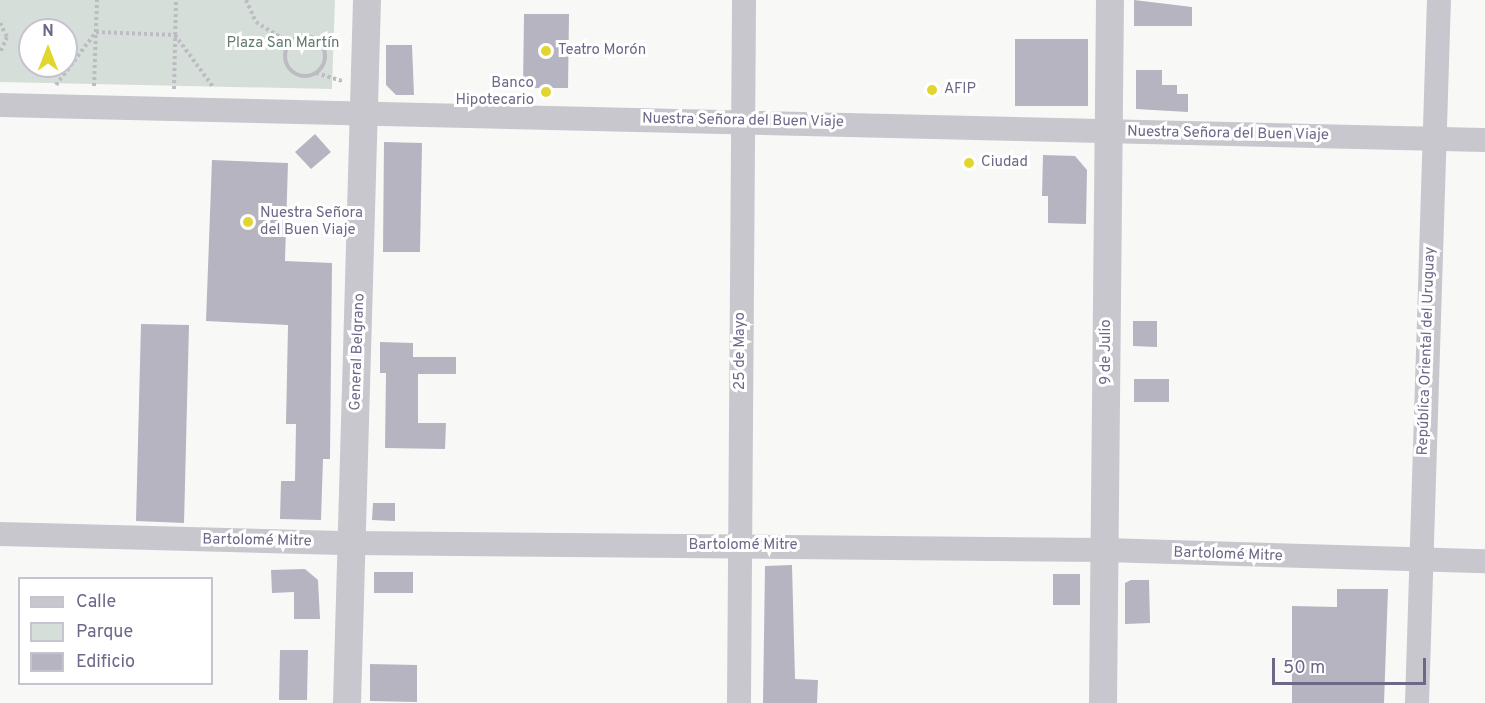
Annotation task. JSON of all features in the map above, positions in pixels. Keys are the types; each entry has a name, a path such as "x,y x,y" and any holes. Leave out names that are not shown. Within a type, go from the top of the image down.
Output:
{"street":[{"name":"General Belgrano","path":"346,703 368,0"},
{"name":"25 de Mayo","path":"739,703 744,0"},
{"name":"9 de Julio","path":"1103,703 1110,0"},
{"name":"República Oriental del Uruguay","path":"1417,703 1439,0"},
{"name":"Nuestra Señora del Buen Viaje","path":"0,105 1485,140"},
{"name":"Bartolomé Mitre","path":"0,534 352,543 1105,550 1421,561 1485,561"}],"path":[{"path":"93,107 97,0"},
{"path":"174,109 176,0"},
{"path":"246,0 256,22 290,43"},
{"path":"0,23 7,37 0,53"},
{"path":"96,32 175,35"},
{"path":"41,106 96,32"},
{"path":"175,35 231,110"},
{"path":"307,37 319,43 324,55 321,68 309,76 291,71 285,61 290,43 307,37"}],"green space":[{"name":"Plaza San Martín","path":"0,0 335,0 332,89 0,82"}],"building":[{"path":"1134,0 1192,7 1192,26 1134,26"},
{"name":"Teatro Morón","path":"524,14 569,14 568,88 523,88"},
{"path":"1015,39 1088,39 1088,106 1015,106"},
{"path":"386,45 412,45 414,95 396,95 386,85"},
{"path":"1136,70 1162,70 1162,85 1177,85 1177,94 1188,94 1188,112 1136,109"},
{"path":"315,134 331,152 311,169 295,152"},
{"path":"384,142 422,143 420,252 383,252"},
{"path":"1043,155 1075,156 1087,170 1086,224 1048,223 1048,196 1042,196"},
{"path":"212,160 288,163 285,261 332,263 330,459 323,459 321,520 280,519 281,481 295,481 296,424 286,424 288,325 206,321"},
{"path":"1133,321 1157,321 1157,347 1133,346"},
{"path":"141,324 189,325 184,523 136,521"},
{"path":"380,342 413,343 413,357 456,357 456,374 418,374 418,423 446,423 445,449 385,448 386,373 380,373"},
{"path":"1134,379 1169,379 1169,402 1134,402"},
{"path":"373,503 395,503 395,521 372,520"},
{"path":"792,565 795,679 818,680 817,703 763,703 765,566"},
{"path":"305,569 318,580 320,619 294,619 294,592 272,593 271,570"},
{"path":"374,572 413,572 413,593 374,593"},
{"path":"1053,574 1080,574 1080,605 1053,605"},
{"path":"1131,580 1149,580 1150,623 1125,624 1125,583"},
{"path":"1337,589 1388,589 1384,703 1292,703 1292,606 1337,607"},
{"path":"280,650 308,650 307,700 279,700"},
{"path":"370,664 417,665 417,702 370,701"}],"place":[{"name":"Teatro Morón","path":"546,51"},
{"name":"AFIP","path":"932,90"},
{"name":"Banco Hipotecario","path":"546,92"},
{"name":"Ciudad","path":"969,163"},
{"name":"Nuestra Señora del Buen Viaje","path":"248,222"}]}
